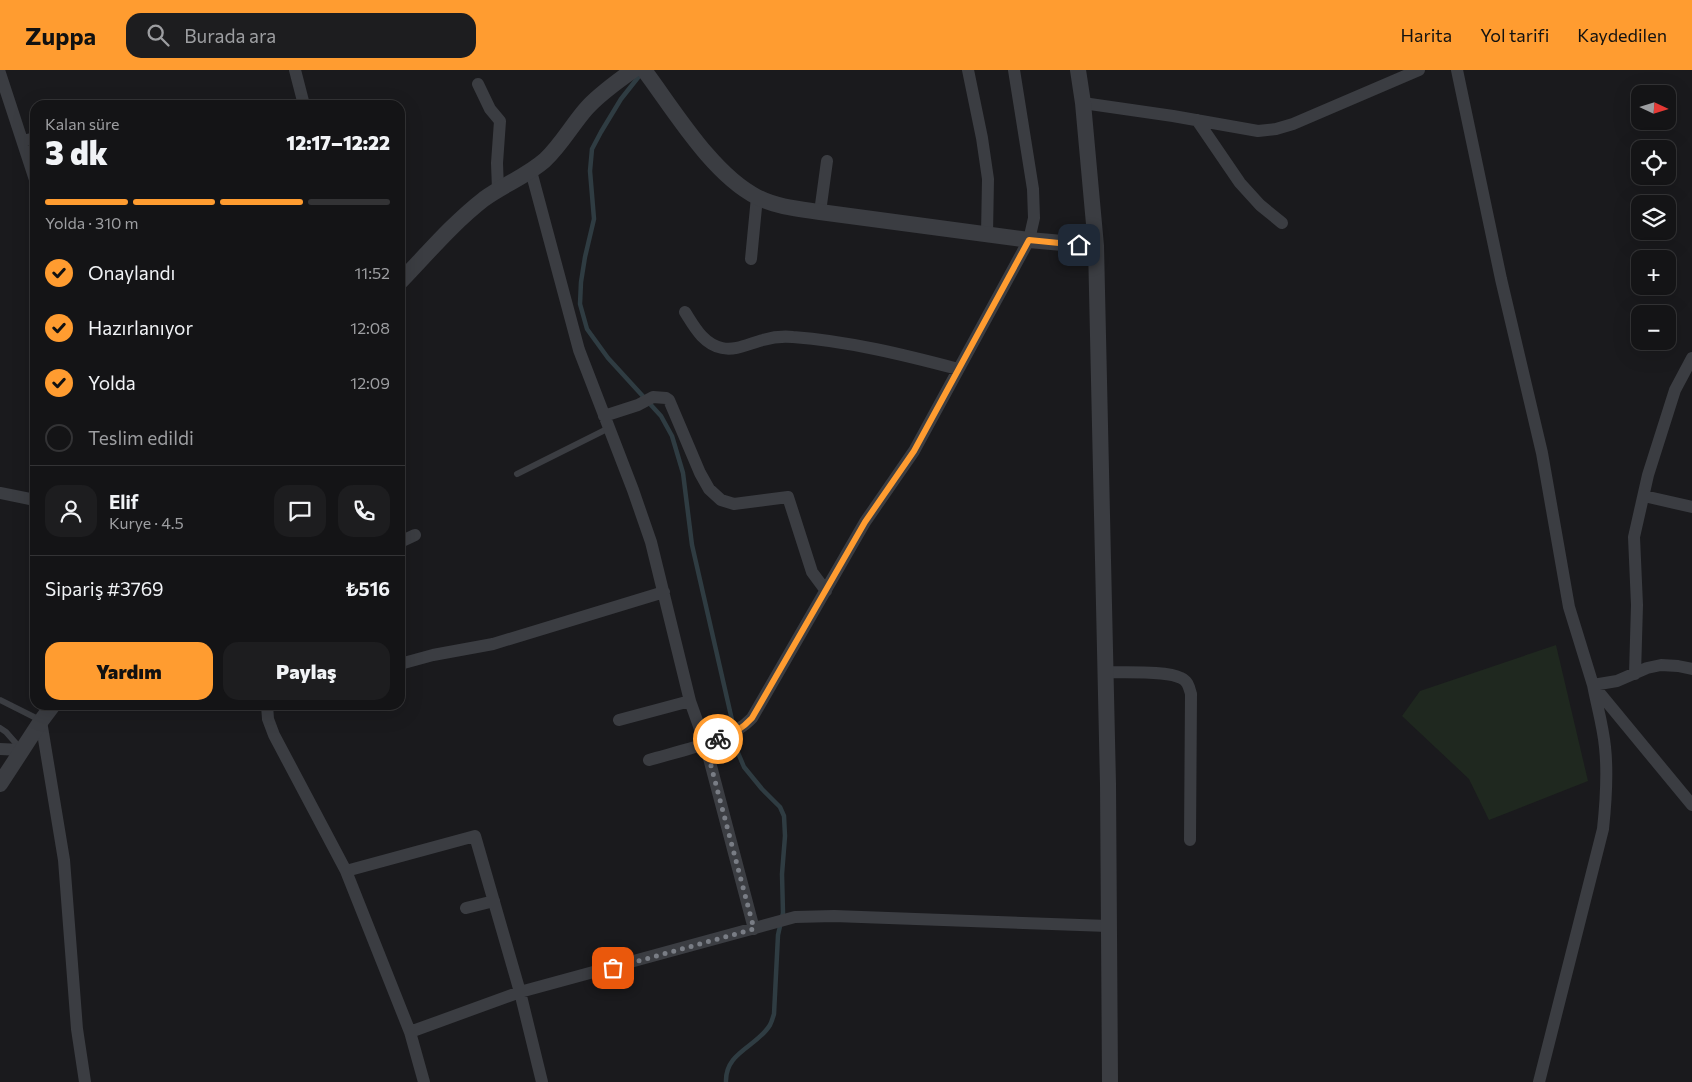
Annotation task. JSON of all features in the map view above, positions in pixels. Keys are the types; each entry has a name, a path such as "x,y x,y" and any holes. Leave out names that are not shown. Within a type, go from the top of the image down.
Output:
{"street":[{"path":"295,70 303,100"},
{"path":"405,277 454,226 484,200 531,171 545,160 586,109 632,70"},
{"path":"644,70 710,159 732,180 757,197 786,207 820,212 1029,240 1096,246"},
{"path":"968,70 988,179 987,234"},
{"path":"649,760 727,736 745,726 752,718 865,522 914,451 1029,240 1034,218 1033,189 1014,70"},
{"path":"1078,70 1083,103 1096,246 1105,672 1110,1082"},
{"path":"1083,103 1258,131 1276,129 1293,124 1419,70"},
{"path":"1457,70 1501,279 1542,453 1569,608 1592,685 1605,745 1607,769 1607,798 1603,829 1539,1082"},
{"path":"0,72 29,140"},
{"path":"478,84 490,109 500,121 497,163 498,190"},
{"path":"1197,120 1240,183 1260,205 1282,223"},
{"path":"820,212 827,161"},
{"path":"531,171 579,350 651,542 690,701 705,743 754,929"},
{"path":"751,260 757,197"},
{"path":"684,312 704,338 722,348 730,348 774,338 794,337 863,347 923,359 958,369"},
{"path":"1635,674 1638,605 1634,537 1648,475 1675,390 1692,358"},
{"path":"604,416 638,405 653,397 662,397 669,400 700,473 709,489 720,500 734,504 788,497 812,572 826,591"},
{"path":"0,493 30,499"},
{"path":"1644,496 1692,507"},
{"path":"405,540 415,535"},
{"path":"405,663 432,655 492,644 664,592"},
{"path":"1592,685 1617,681 1661,665 1692,669"},
{"path":"1105,672 1168,674 1180,678 1188,684 1191,701 1190,840"},
{"path":"1592,685 1692,805"},
{"path":"618,720 690,701"},
{"path":"0,784 49,710"},
{"path":"267,710 268,719 274,735 346,871 410,1032 422,1076 412,1082"},
{"path":"41,721 61,841 77,1029 84,1082"},
{"path":"0,750 22,750"},
{"path":"346,871 475,836 520,992 542,1082"},
{"path":"466,908 494,901"},
{"path":"410,1032 520,992 795,917 834,916 1108,926"}],"lane":[{"path":"517,474 609,428"},
{"path":"0,700 41,721"},
{"path":"0,728 22,750"}],"shaded area":[{"path":"1556,645 1588,781 1489,820 1469,779 1402,716 1420,691"}],"waterway":[{"path":"640,75 621,99 592,149 590,171 594,219 585,257 580,304 587,329 608,358 661,416 672,436 683,473 692,545 732,720 736,748 744,767 780,807 784,816 783,913 778,935 774,1014 770,1025 764,1033 736,1057 731,1064 727,1072 726,1082"}],"way so far":[{"path":"613,968 754,929 705,743 718,739"}],"route":[{"path":"718,739 745,726 752,718 865,522 914,451 1029,240 1079,245"}]}
